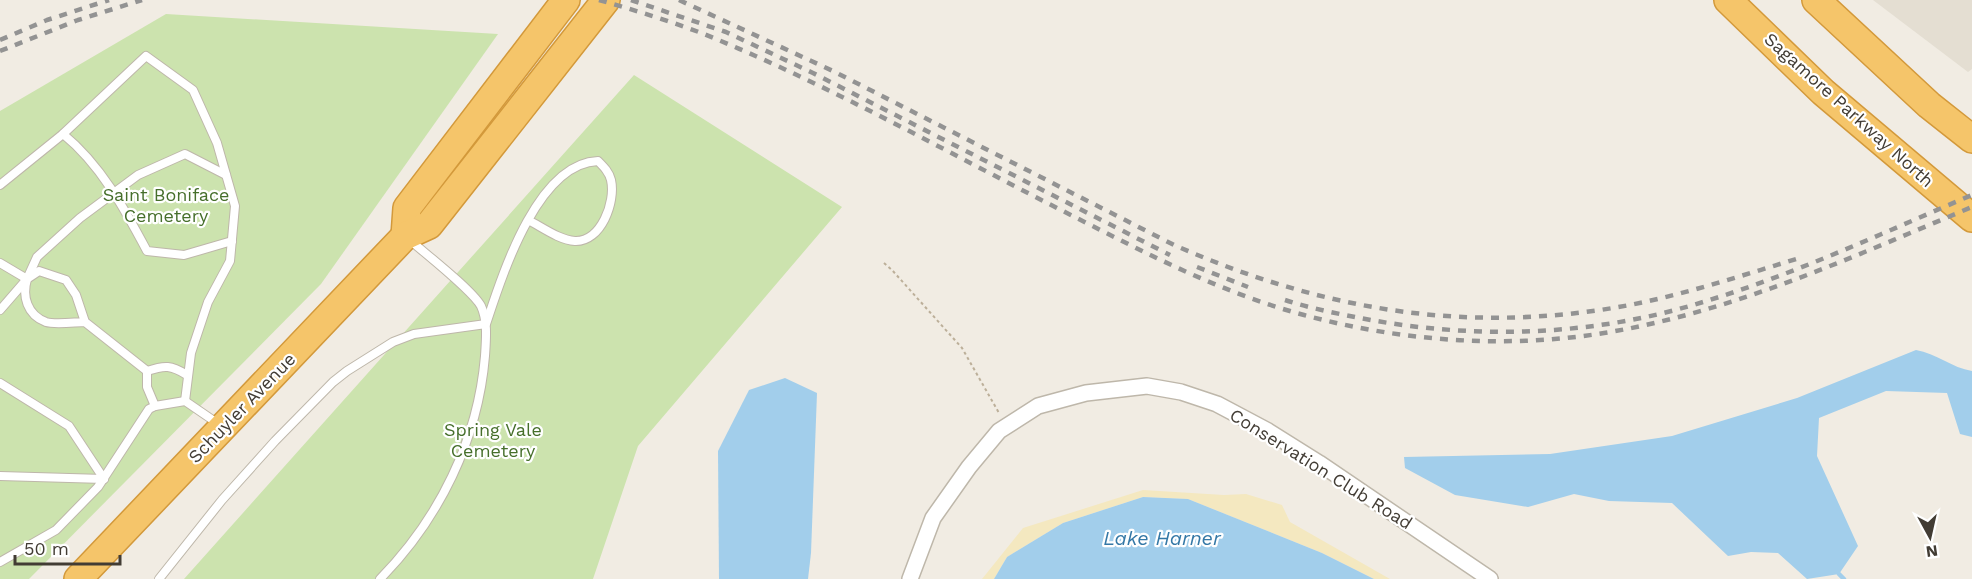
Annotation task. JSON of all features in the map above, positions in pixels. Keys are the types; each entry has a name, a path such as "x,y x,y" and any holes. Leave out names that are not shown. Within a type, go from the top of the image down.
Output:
{"highway":[{"path":"405,236 407,208 566,0"},
{"name":"Schuyler Avenue","path":"78,579 405,236 429,225 606,0"},
{"name":"Sagamore Parkway North","path":"1728,0 1823,92 1972,218"},
{"path":"1816,0 1929,105 1972,139"}],"street":[{"name":"Conservation Club Road","path":"910,579 933,518 969,467 999,431 1038,406 1086,393 1147,386 1181,392 1217,404 1268,431 1490,579"}],"lane":[{"path":"0,185 63,134 146,56 193,90 217,143 235,206 230,261 208,302 191,353 185,401"},
{"path":"63,134 80,147 115,192 147,251 184,255 232,241"},
{"path":"85,322 47,322 29,310 24,291 37,257 80,218 138,175 185,154 226,175"},
{"path":"380,579 399,560 418,535 457,468 483,386 486,324 507,262 528,220 552,185 577,165 586,161 598,161 607,169 611,180 610,204 598,229 585,239 575,241 565,239 528,220"},
{"path":"405,236 469,292 481,306 486,324"},
{"path":"0,263 27,279"},
{"path":"0,310 27,279 39,272 66,280 76,296 85,322 147,370"},
{"path":"159,579 222,500 275,441 333,382 347,371 393,342 414,334 486,324"},
{"path":"147,370 160,366 174,367 187,375"},
{"path":"147,370 147,387 155,406"},
{"path":"0,383 69,426 104,479"},
{"path":"0,562 56,530 98,487 149,409 185,401 224,428"},
{"path":"0,476 104,479"}],"path":[{"path":"884,263 962,348 1007,426"}],"shaded area":[{"path":"1873,0 1972,0 1972,69 1968,72"}],"green space":[{"name":"Saint Boniface Cemetery","path":"166,14 498,34 321,284 29,579 0,579 0,111"},
{"name":"Spring Vale Cemetery","path":"634,75 842,207 638,446 593,579 184,579"}],"sand":[{"path":"1143,490 1224,495 1246,494 1282,505 1290,522 1390,579 1374,579 1322,553 1188,499 1143,497 1063,523 1007,557 994,579 982,579 1023,528"}],"water":[{"path":"1916,350 1972,371 1972,437 1960,434 1947,393 1886,391 1819,418 1817,456 1858,546 1839,574 1807,579 1778,553 1751,552 1728,556 1672,503 1609,501 1574,494 1528,507 1455,495 1405,468 1404,457 1550,454 1672,436 1797,398"},
{"path":"785,378 817,393 808,579 719,579 718,451 749,390"},
{"name":"Lake Harner","path":"1143,497 1188,499 1322,553 1374,579 994,579 1007,557 1063,523"}],"waterway":[{"path":"1839,574 1844,579"}],"railway":[{"path":"0,40 47,20 109,0"},
{"path":"0,51 78,20 142,0"},
{"path":"599,0 704,34 750,53 884,118 1120,240 1210,282 1272,306 1377,331 1453,340 1529,341 1604,333 1652,324 1791,281 1972,207"},
{"path":"631,0 726,32 813,73 1170,255"},
{"path":"679,0 833,71 1174,245 1278,284 1330,298 1382,309 1436,315 1489,318 1544,316 1626,306 1703,287 1803,257"},
{"path":"1285,300 1313,308 1401,325 1485,332 1569,329 1611,323 1652,316 1729,294 1834,254 1972,195"},
{"path":"1197,267 1248,287"}]}
